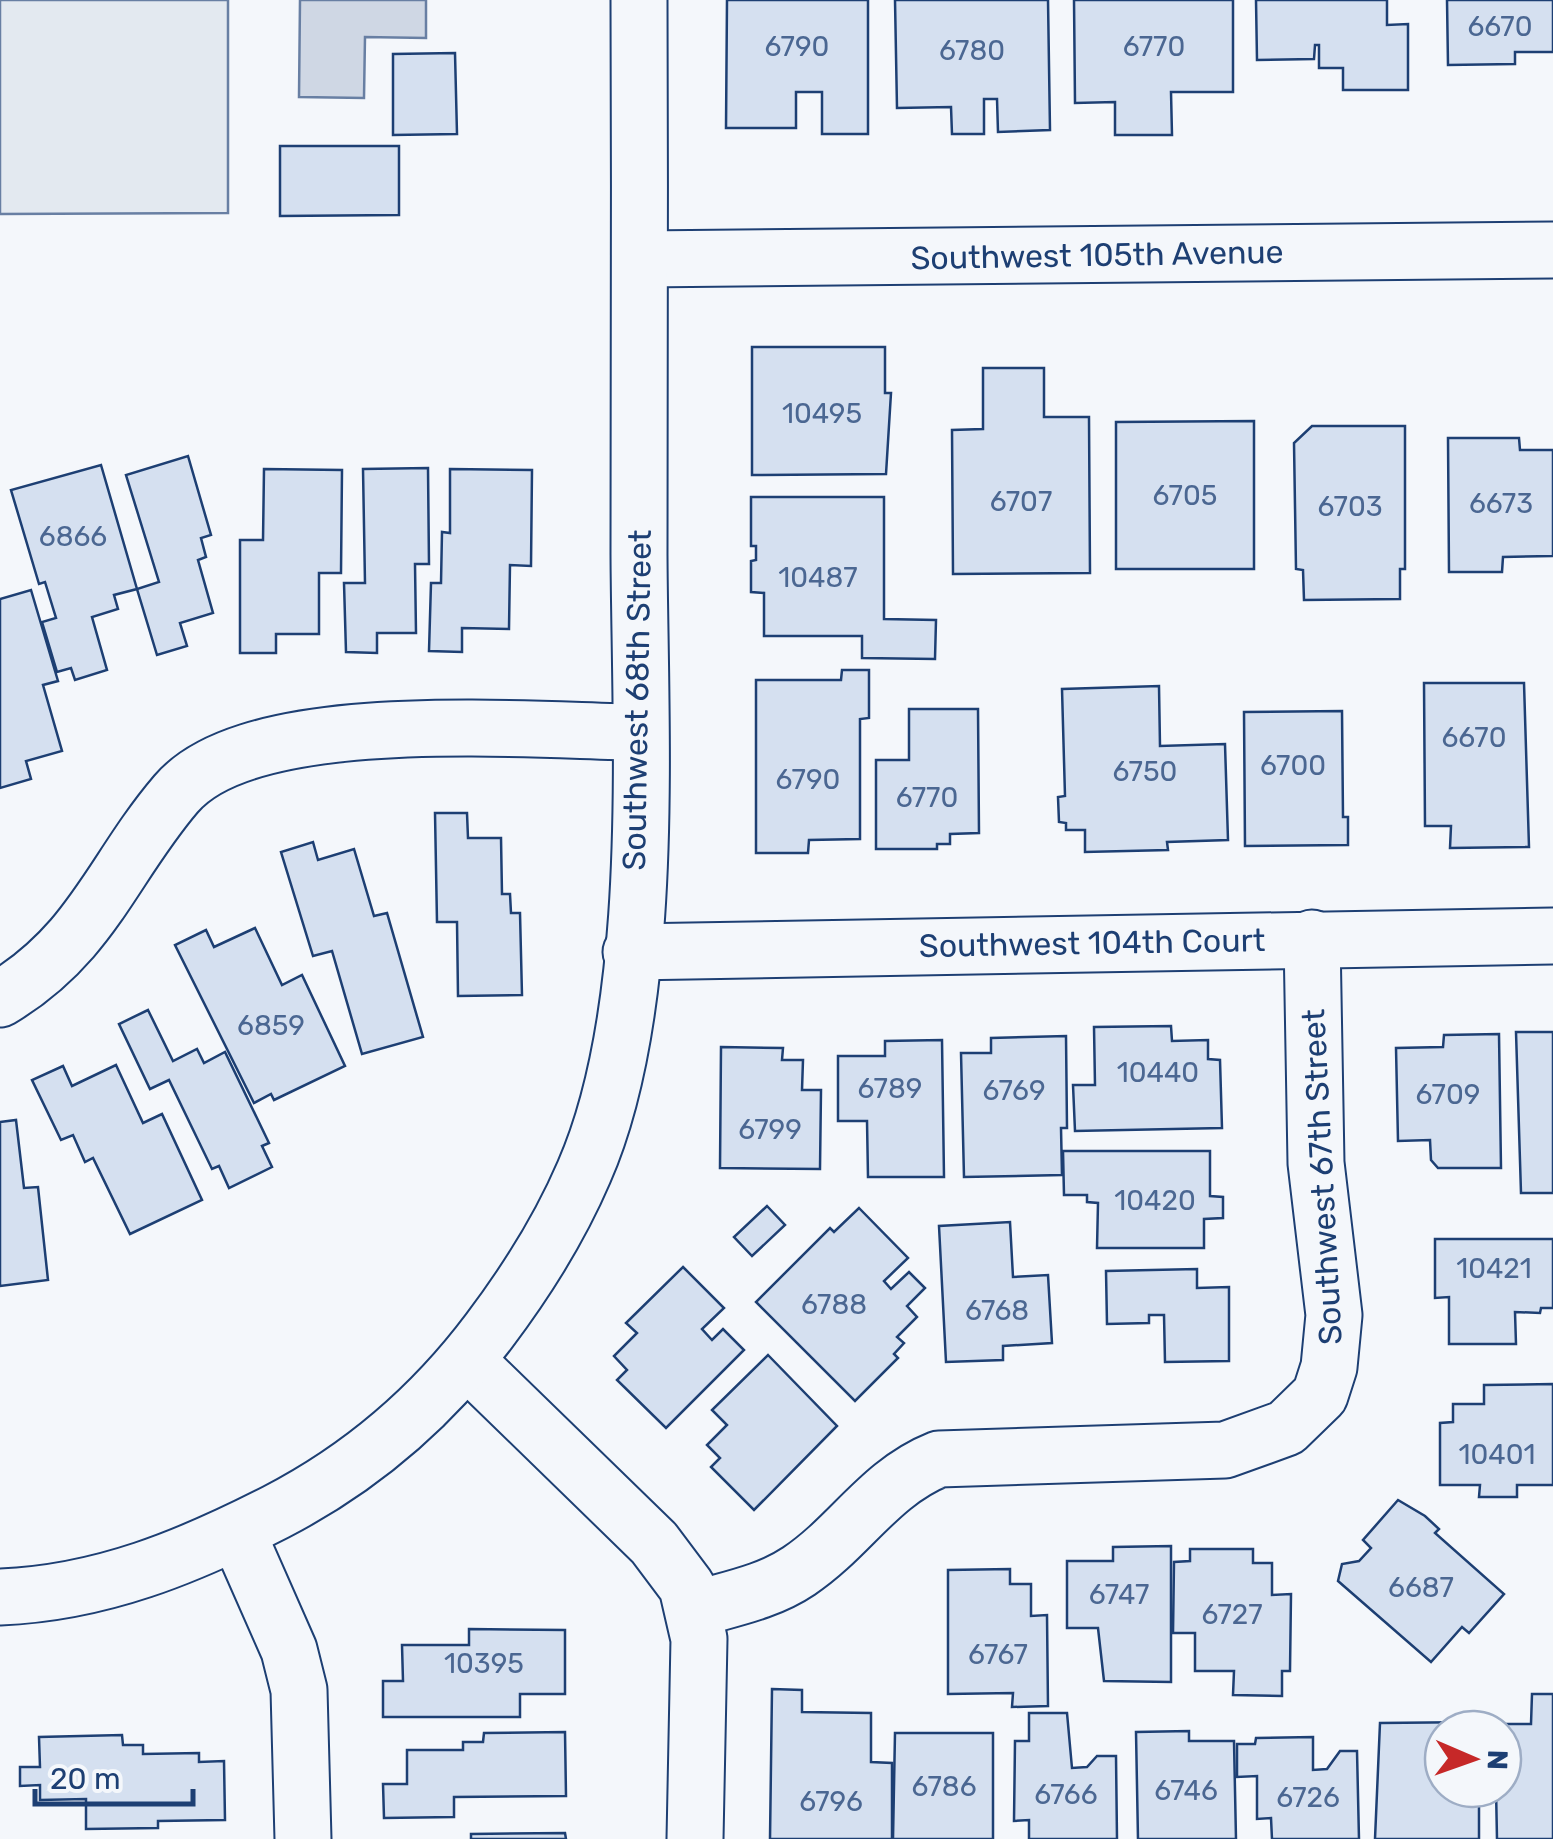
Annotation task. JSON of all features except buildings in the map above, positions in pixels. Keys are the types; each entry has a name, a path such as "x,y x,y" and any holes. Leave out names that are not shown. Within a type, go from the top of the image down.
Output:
{"street":[{"name":"Southwest 68th Street","path":"0,1597 82,1589 131,1576 236,1532 351,1468 435,1396 467,1361 532,1269 585,1171 612,1084 632,952 640,732 640,0"},
{"name":"Southwest 105th Avenue","path":"641,259 1553,250"},
{"path":"0,999 49,966 116,884 175,794 196,774 220,760 278,742 355,734 640,732"},
{"name":"Southwest 104th Court","path":"632,952 1553,936"},
{"name":"Southwest 67th Street","path":"696,1610 765,1589 797,1572 836,1542 881,1492 908,1472 939,1460 1225,1450 1286,1428 1308,1411 1320,1395 1334,1340 1316,1164 1312,938"},
{"path":"467,1361 654,1544 687,1587 696,1610 699,1639 695,1839"},
{"path":"236,1532 289,1650 299,1690 303,1839"}],"shaded area":[{"path":"0,0 228,0 228,213 0,214"},
{"path":"300,0 426,0 426,38 365,37 364,98 299,97"}]}
